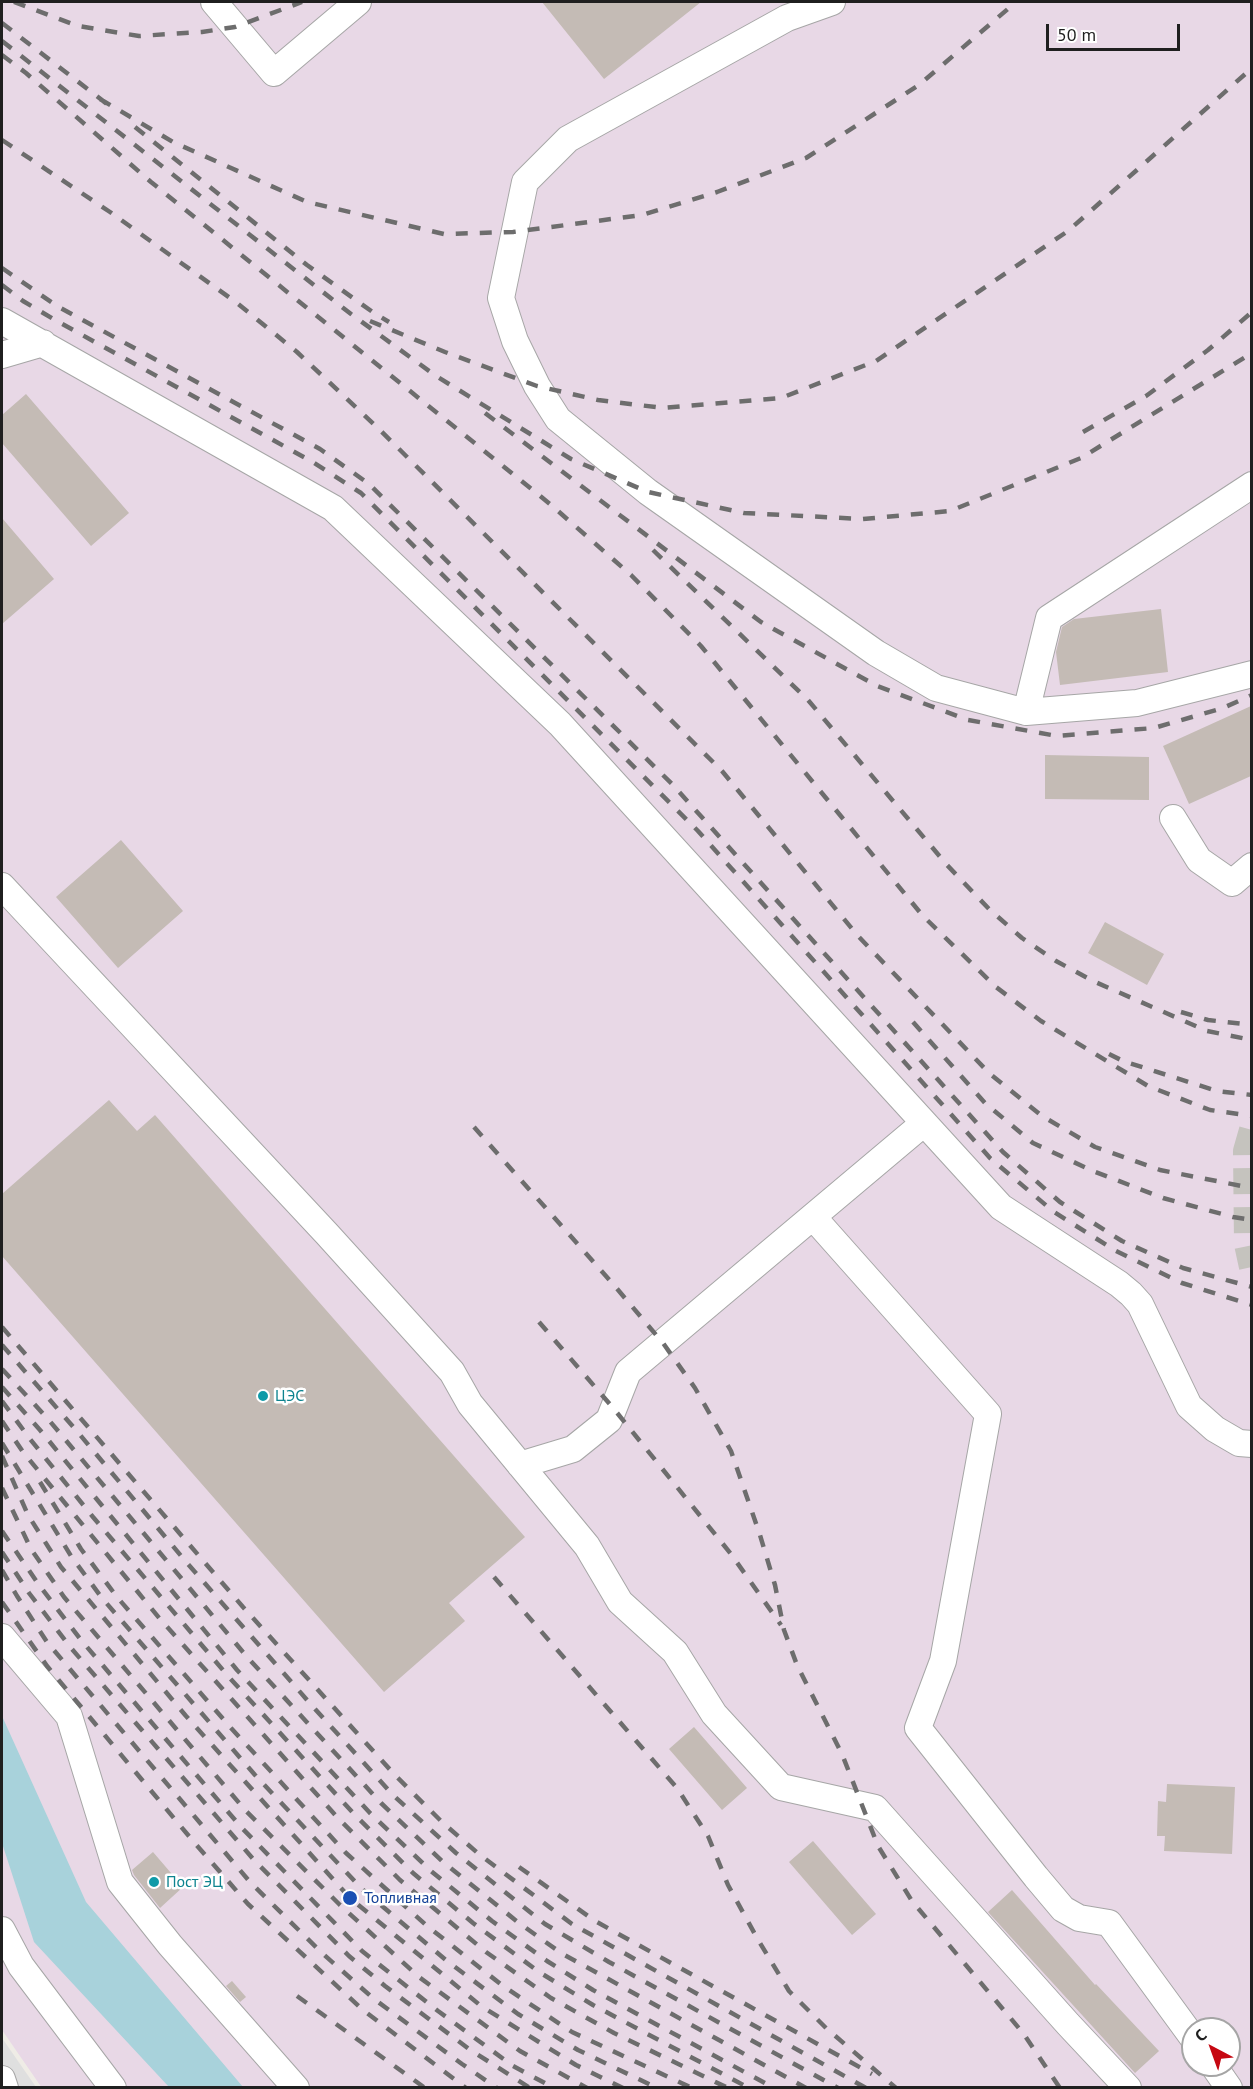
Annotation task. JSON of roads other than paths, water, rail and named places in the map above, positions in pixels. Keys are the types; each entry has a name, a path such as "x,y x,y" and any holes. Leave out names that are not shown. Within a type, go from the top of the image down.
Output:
{"lane":[{"path":"214,2 274,73 358,2"},
{"path":"832,2 781,10 568,139 525,182 501,298 515,341 537,386 558,419 648,492 876,653 936,688 1026,712 1137,703 1251,674"},
{"path":"2,321 333,508 560,724 1001,1207 1131,1294 1140,1304 1189,1406 1215,1430 1239,1443 1251,1444"},
{"path":"2,355 43,343"},
{"path":"1026,712 1049,618 1251,485"},
{"path":"1173,818 1199,860 1232,883 1251,866"},
{"path":"2,886 327,1234 452,1372 470,1404 587,1546 620,1602 675,1652 714,1714 781,1787 875,1808 1128,2088"},
{"path":"520,1465 573,1449 609,1420 628,1372 924,1123"},
{"path":"813,1217 988,1414 943,1661 918,1728 1035,1877 1063,1909 1078,1918 1108,1923 1181,2022"},
{"path":"2,1637 69,1716 120,1882 170,1945 296,2088"},
{"path":"2,1930 21,1966 113,2088"},
{"path":"2,2079 5,2088"}],"water":[{"path":"2,1716 86,1902 243,2087 169,2087 34,1942 2,1843"}],"tunnel":[{"path":"1252,1130 1246,1151 1247,1244 1252,1267"}],"railway":[{"path":"14,2 78,26 139,36 202,32 235,27 302,2"},
{"path":"100,99 173,142 307,202 444,234 513,232 642,215 717,192 806,158 919,85 1016,2"},
{"path":"2,23 107,104"},
{"path":"2,41 351,314 436,376 571,459 648,492 744,513 863,519 950,511 1081,458 1252,353"},
{"path":"2,55 26,73 151,182 550,504 631,575 701,646 923,916 996,987 1041,1021 1148,1086 1210,1110 1252,1116"},
{"path":"370,321 537,386 598,400 663,408 781,398 876,361 1068,231 1252,68"},
{"path":"135,127 307,265 389,322"},
{"path":"2,140 110,212 237,303 297,352 379,429 722,771 858,936 989,1073 1042,1116 1095,1147 1160,1170 1252,1188"},
{"path":"2,268 57,306 320,449 369,484 672,784 1003,1152 1060,1202 1122,1241 1183,1268 1252,1287"},
{"path":"2,285 55,320 311,461 361,493 698,831 990,1158 1054,1212 1116,1251 1182,1283 1252,1305"},
{"path":"1083,432 1146,396 1208,350 1252,312"},
{"path":"485,413 761,622 877,686 968,720 1057,736 1154,728 1223,708 1252,695"},
{"path":"653,550 808,700 947,865 989,909 1022,938 1056,961 1093,981 1207,1031 1252,1040"},
{"path":"1181,1012 1208,1020 1252,1025"},
{"path":"913,1022 985,1103 1033,1143 1093,1171 1163,1198 1252,1220"},
{"path":"1109,1054 1123,1061 1217,1091 1252,1095"},
{"path":"474,1127 663,1343 695,1388 731,1451 760,1535 775,1585 784,1630 797,1665 842,1754 878,1846 912,1901 1023,2033 1060,2088"},
{"path":"539,1322 614,1409 731,1554 781,1625"},
{"path":"2,1327 243,1607 394,1774 443,1823 480,1855 572,1924 866,2088"},
{"path":"2,1345 187,1563 315,1709 393,1795 456,1853 545,1924 609,1962 838,2088"},
{"path":"2,1369 48,1419 248,1658 381,1803 443,1862 519,1923 561,1953 806,2088"},
{"path":"2,1387 237,1670 370,1813 431,1871 492,1921 547,1961 593,1990 774,2088"},
{"path":"2,1401 93,1517 228,1676 354,1814 413,1873 473,1923 539,1972 593,2005 749,2088"},
{"path":"2,1421 23,1452 160,1619 337,1817 400,1880 486,1952 551,1998 614,2033 728,2088"},
{"path":"2,1443 71,1556 102,1598 255,1775 362,1889 447,1961 518,2014 578,2050 657,2088"},
{"path":"2,1456 28,1515 61,1567 186,1716 350,1898 481,2006 576,2065 623,2088"},
{"path":"40,1482 81,1549 117,1597 231,1728 346,1853 426,1925 503,1986 572,2032 692,2088"},
{"path":"2,1488 31,1549 64,1597 246,1811 340,1905 419,1977 520,2051 587,2088"},
{"path":"2,1531 81,1640 241,1827 362,1951 513,2066 554,2088"},
{"path":"2,1552 29,1593 71,1648 254,1860 349,1956 385,1986 469,2049 530,2088"},
{"path":"2,1570 47,1642 250,1882 322,1953 374,1999 497,2088"},
{"path":"494,1577 677,1788 708,1836 728,1885 789,1991 826,2028 896,2088"},
{"path":"2,1602 47,1666 248,1904 363,2010 466,2088"},
{"path":"519,1867 595,1921 872,2074"},
{"path":"297,1996 425,2088"}],"place":[{"name":"ЦЭС","path":"263,1396"},
{"name":"Пост ЭЦ","path":"154,1882"},
{"name":"Топливная","path":"350,1898"}]}
